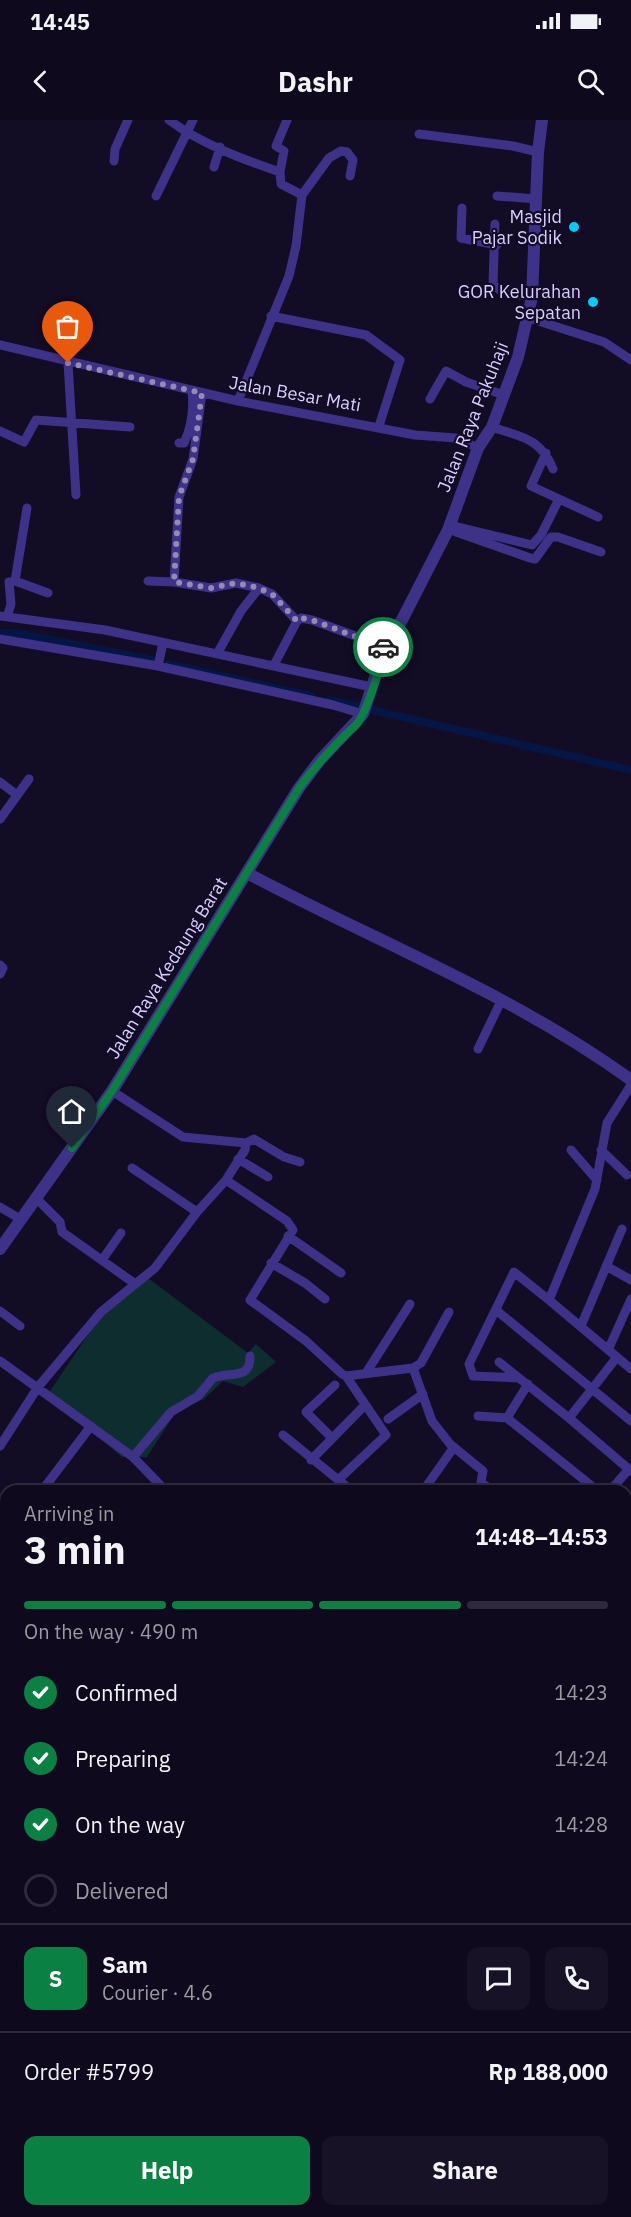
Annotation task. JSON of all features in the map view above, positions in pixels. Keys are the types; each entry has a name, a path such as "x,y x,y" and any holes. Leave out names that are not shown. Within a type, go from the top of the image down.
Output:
{"street":[{"path":"114,161 116,148 128,120"},
{"path":"169,120 188,134 280,172"},
{"path":"156,196 193,120"},
{"path":"287,120 276,146 284,151 280,172 281,184 303,195"},
{"name":"Jalan Raya Pakuhaji","path":"364,711 385,647 403,618 449,527 478,448 492,427 529,318 532,297 538,152 543,120"},
{"path":"419,134 513,146 538,152"},
{"path":"214,166 220,147"},
{"path":"238,401 289,276 303,195 329,158 341,151 347,153 352,160 350,176"},
{"path":"497,196 537,199"},
{"path":"462,208 461,238 497,245"},
{"path":"495,224 497,245 494,287 502,292 532,297"},
{"path":"271,316 366,335 400,360 379,426"},
{"path":"529,318 604,342 631,360"},
{"name":"Jalan Besar Mati","path":"0,345 68,363 238,401 379,426 415,435 456,438 478,448"},
{"path":"68,363 76,495"},
{"path":"430,399 446,371 466,382 504,395"},
{"path":"179,443 184,443 192,417 192,391"},
{"path":"174,582 179,497 193,459 202,393"},
{"path":"0,431 24,442 36,420 130,427"},
{"path":"492,427 534,442 546,453 553,469"},
{"path":"546,453 531,486 597,517"},
{"path":"449,527 532,545 541,535 559,499"},
{"path":"27,508 8,581 11,604 3,617 105,630 162,646 274,665 371,690"},
{"path":"449,527 535,559 551,537 601,552"},
{"path":"8,581 48,593"},
{"path":"148,581 174,582 211,588 236,583 259,588 272,594 297,621"},
{"path":"217,654 241,611 259,588"},
{"path":"274,665 297,621 301,618 385,647"},
{"path":"0,639 158,665 364,711"},
{"path":"158,665 162,646"},
{"name":"Jalan Raya Kedaung Barat","path":"0,1249 112,1091 299,788 320,760 364,711"},
{"path":"0,819 28,779"},
{"path":"0,782 17,795"},
{"path":"247,873 327,916 502,999 579,1042 631,1080"},
{"path":"478,1049 502,999"},
{"path":"549,1300 591,1203 607,1123 631,1085"},
{"path":"112,1091 183,1137 246,1143 254,1139 284,1157 300,1162"},
{"path":"0,1446 38,1387 101,1312 155,1268 197,1212 226,1180 245,1150 246,1143"},
{"path":"571,1150 597,1180"},
{"path":"601,1150 627,1175"},
{"path":"238,1159 268,1177"},
{"path":"132,1168 197,1212"},
{"path":"226,1180 286,1221 293,1230 250,1300 306,1341 346,1376 386,1435 338,1480"},
{"path":"37,1199 60,1222 62,1232 134,1283"},
{"path":"0,1207 22,1220"},
{"path":"580,1326 622,1229"},
{"path":"102,1260 121,1233"},
{"path":"288,1236 341,1273"},
{"path":"272,1263 305,1283 325,1299"},
{"path":"606,1266 631,1281"},
{"path":"519,1378 473,1376 469,1364 514,1272 631,1369"},
{"path":"608,1350 631,1299"},
{"path":"366,1373 410,1304"},
{"path":"496,1310 631,1421"},
{"path":"0,1311 20,1326"},
{"path":"346,1376 413,1368 425,1358 448,1312"},
{"path":"133,1457 171,1412 198,1396 213,1378 238,1375 247,1371 250,1356"},
{"path":"569,1418 617,1357"},
{"path":"0,1361 133,1457 160,1485"},
{"path":"499,1362 630,1469 615,1485"},
{"path":"413,1368 432,1421 454,1447 483,1471 481,1482 485,1485"},
{"path":"332,1438 306,1412 335,1384"},
{"path":"507,1418 528,1384"},
{"path":"388,1419 423,1394"},
{"path":"311,1460 365,1405"},
{"path":"478,1416 507,1418 591,1485"},
{"path":"46,1485 91,1426"},
{"path":"283,1435 344,1485"},
{"path":"427,1485 454,1447"}],"green space":[{"path":"148,1278 248,1353 256,1344 276,1362 243,1387 223,1381 204,1399 176,1412 147,1457 122,1457 48,1394 104,1311"}],"waterway":[{"path":"0,633 17,633 156,661"},
{"path":"168,664 311,696"},
{"path":"329,700 631,770"}],"way so far":[{"path":"68,363 202,393 193,459 179,497 174,582 211,588 236,583 259,588 272,594 297,621 301,618 312,620 383,647"}],"place":[{"name":"Masjid Pajar Sodik","path":"574,227"},
{"name":"GOR Kelurahan Sepatan","path":"593,302"}],"route":[{"path":"72,1148 112,1091 299,788 320,760 363,714 381,665 385,647 383,647"}]}
